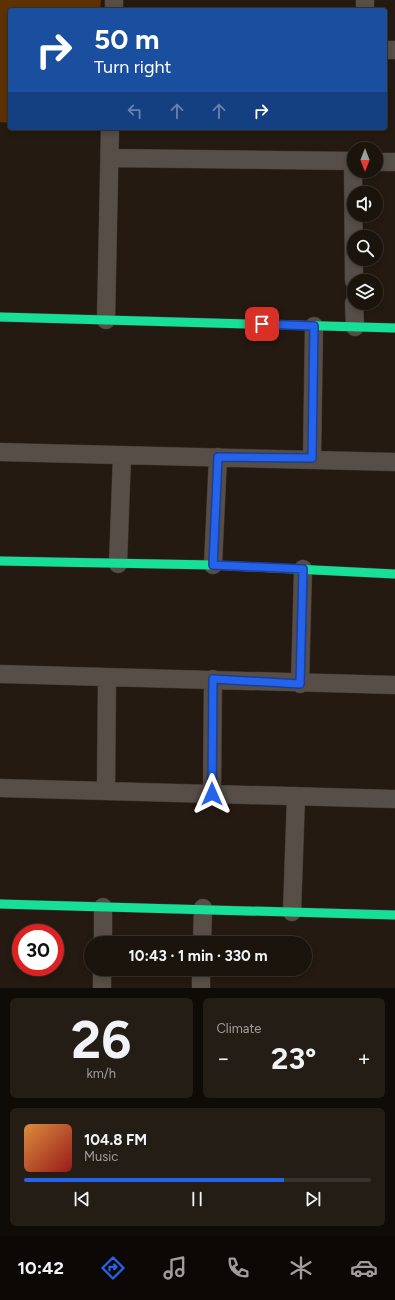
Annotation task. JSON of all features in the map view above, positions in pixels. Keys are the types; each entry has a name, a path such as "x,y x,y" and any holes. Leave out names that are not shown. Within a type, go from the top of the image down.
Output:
{"street":[{"path":"106,320 110,130"},
{"path":"110,158 347,161"},
{"path":"383,162 395,162"},
{"path":"354,178 354,274"},
{"path":"354,310 354,327"},
{"path":"0,317 395,328"},
{"path":"312,458 314,326"},
{"path":"0,452 122,456 312,458 395,462"},
{"path":"118,564 122,456"},
{"path":"213,565 218,457"},
{"path":"0,561 213,565 395,574"},
{"path":"300,684 303,569"},
{"path":"0,674 107,678 213,679 300,684 395,685"},
{"path":"106,791 107,678"},
{"path":"212,794 213,679"},
{"path":"0,788 395,799"},
{"path":"292,912 296,796"},
{"path":"0,904 203,908 395,915"},
{"path":"103,906 103,936"},
{"path":"202,936 203,908"},
{"path":"102,976 102,988"},
{"path":"201,976 201,988"}],"shaded area":[{"path":"0,0 101,0 100,8 8,8 8,123 0,122"}],"traffic: fast":[{"path":"0,317 395,328"},
{"path":"0,561 213,565 395,574"},
{"path":"0,904 395,915"}],"route":[{"path":"212,794 213,679 300,684 303,569 213,565 218,457 312,458 314,326 262,324"}]}
